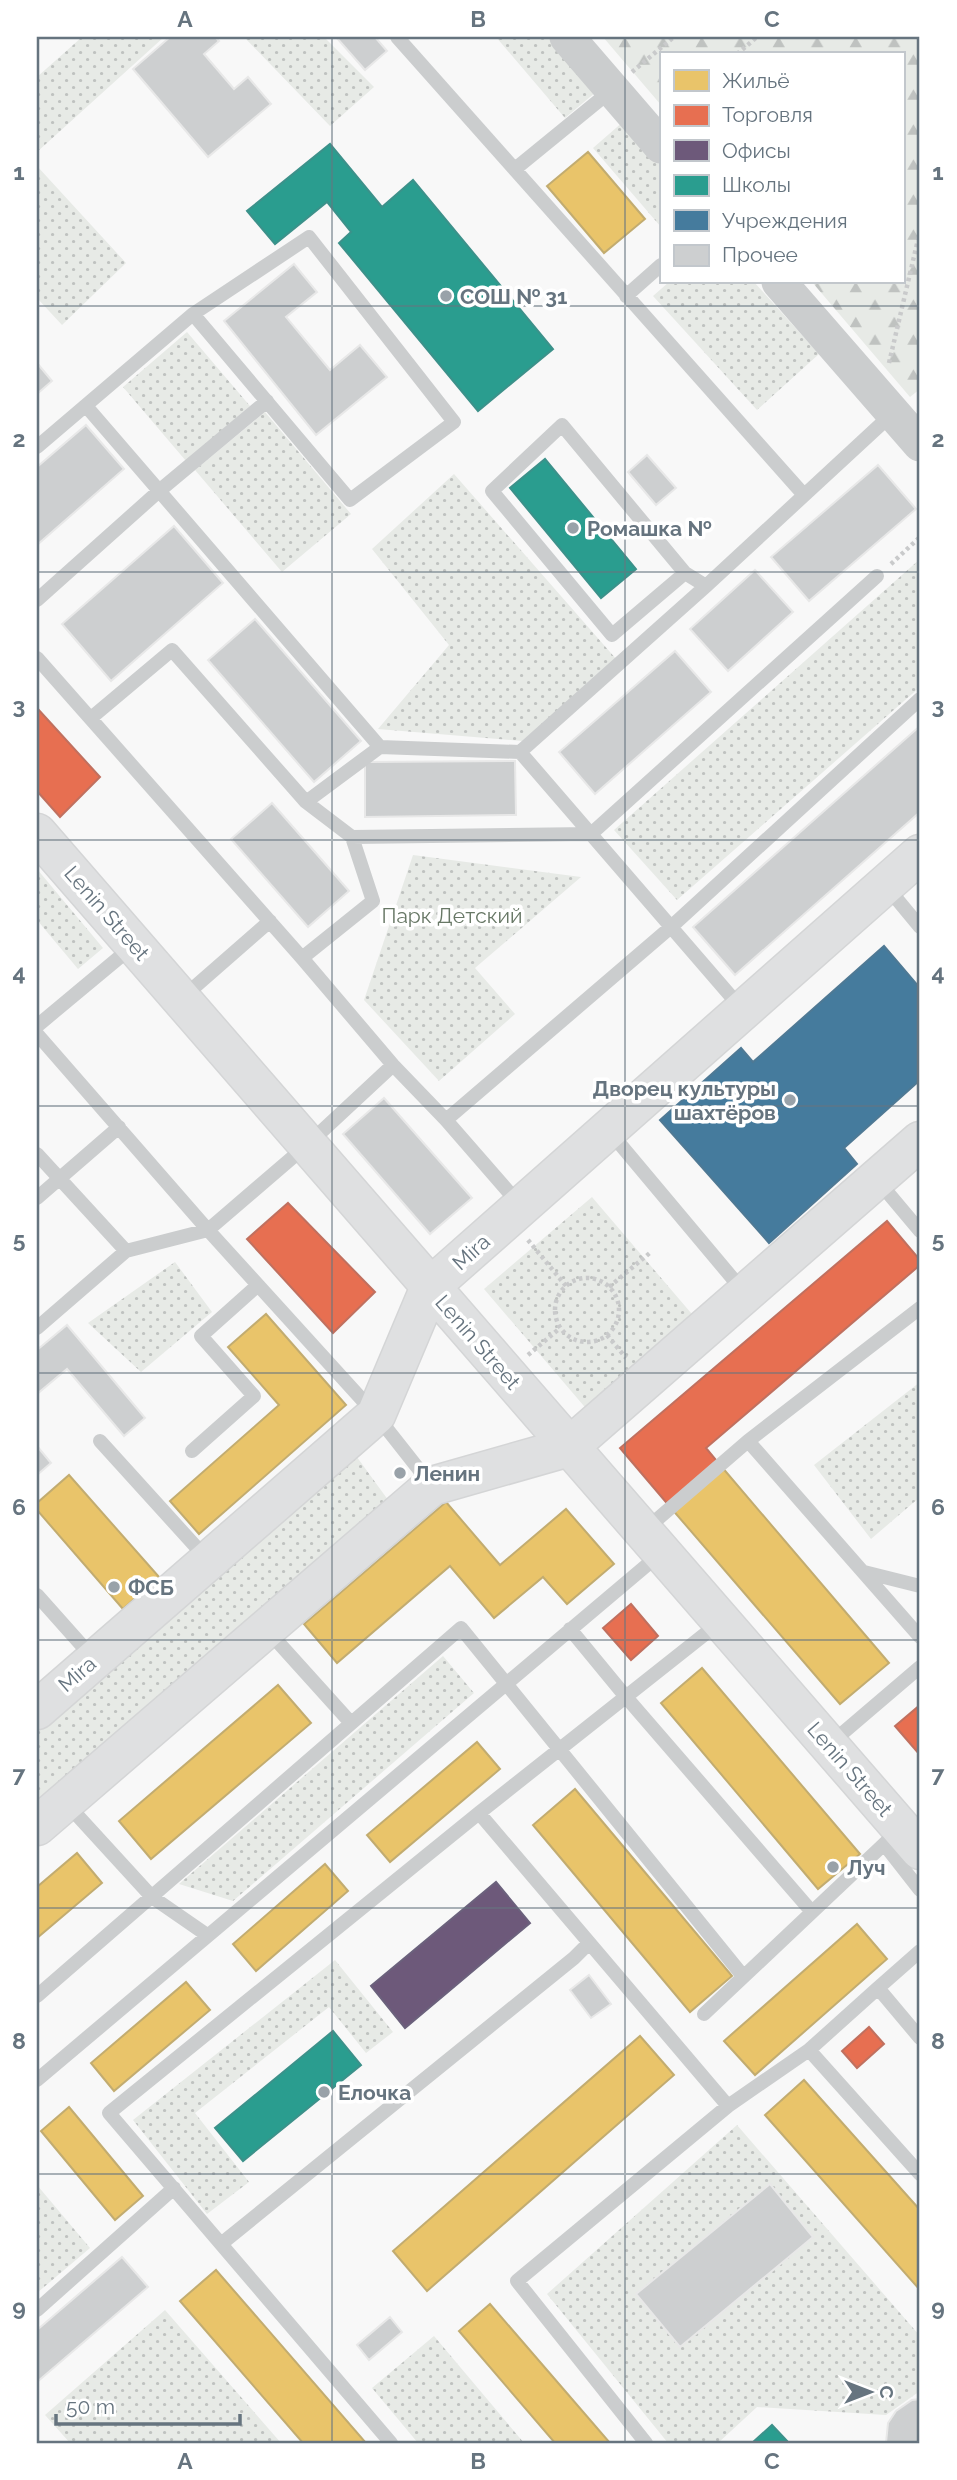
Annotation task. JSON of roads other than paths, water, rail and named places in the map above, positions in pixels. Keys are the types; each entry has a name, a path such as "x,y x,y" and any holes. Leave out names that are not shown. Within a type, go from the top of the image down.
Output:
{"main road":[{"name":"Lenin Street","path":"37,833 829,1745 902,1840"},
{"name":"Mira","path":"37,1710 376,1415 430,1287 920,854"},
{"path":"37,1826 432,1486 569,1447 920,1141"}],"street":[{"path":"567,37 660,145"},
{"path":"781,284 920,444"}],"lane":[{"path":"397,37 804,495"},
{"path":"514,169 612,89"},
{"path":"37,447 193,314 309,237 454,422 350,500 193,314"},
{"path":"626,296 660,266"},
{"path":"37,600 159,491 267,401"},
{"path":"86,406 380,747"},
{"path":"306,802 380,747 520,752 804,495 887,406"},
{"path":"685,573 612,635 492,491 562,425 685,573 706,586"},
{"path":"352,837 591,834 877,576"},
{"path":"91,718 172,650 306,802 352,837 373,901 302,958"},
{"path":"37,658 270,921 393,1065 446,1121 515,1212"},
{"path":"446,1121 671,927 920,698"},
{"path":"520,752 743,1011"},
{"path":"885,885 920,927"},
{"path":"181,999 270,921"},
{"path":"37,1026 134,945"},
{"path":"37,1034 257,1286 376,1415 432,1486"},
{"path":"39,1322 126,1251 208,1230 307,1145 393,1065"},
{"path":"37,1198 120,1127"},
{"path":"608,1130 746,1294"},
{"path":"37,1154 126,1251"},
{"path":"878,1180 920,1231"},
{"path":"192,1451 254,1396 201,1336 257,1286"},
{"path":"37,2080 570,1629 748,1441 920,1308"},
{"path":"100,1441 208,1560"},
{"path":"748,1441 920,1637"},
{"path":"863,1571 920,1586"},
{"path":"37,1595 94,1659"},
{"path":"391,2443 109,2113 721,1621"},
{"path":"37,1996 461,1628 743,1976"},
{"path":"570,1629 812,1912"},
{"path":"267,1630 351,1723"},
{"path":"829,1745 920,1667"},
{"path":"65,1802 152,1897 207,1935"},
{"path":"479,1813 728,2106"},
{"path":"704,2014 812,1912 902,1840 920,1890"},
{"path":"221,2244 588,1944"},
{"path":"646,2443 517,2281 728,2106 809,2050 920,1951"},
{"path":"878,1988 920,2038"},
{"path":"809,2050 920,2174"},
{"path":"37,2310 174,2188"}],"place":[{"name":"СОШ № 31","path":"446,296"},
{"name":"Ромашка №","path":"573,528"},
{"name":"Дворец культуры шахтёров","path":"790,1100"},
{"name":"Ленин","path":"400,1473"},
{"name":"ФСБ","path":"114,1587"},
{"name":"Луч","path":"833,1867"},
{"name":"Елочка","path":"324,2092"}],"park label":[{"name":"Парк Детский","path":"452,915"}]}
